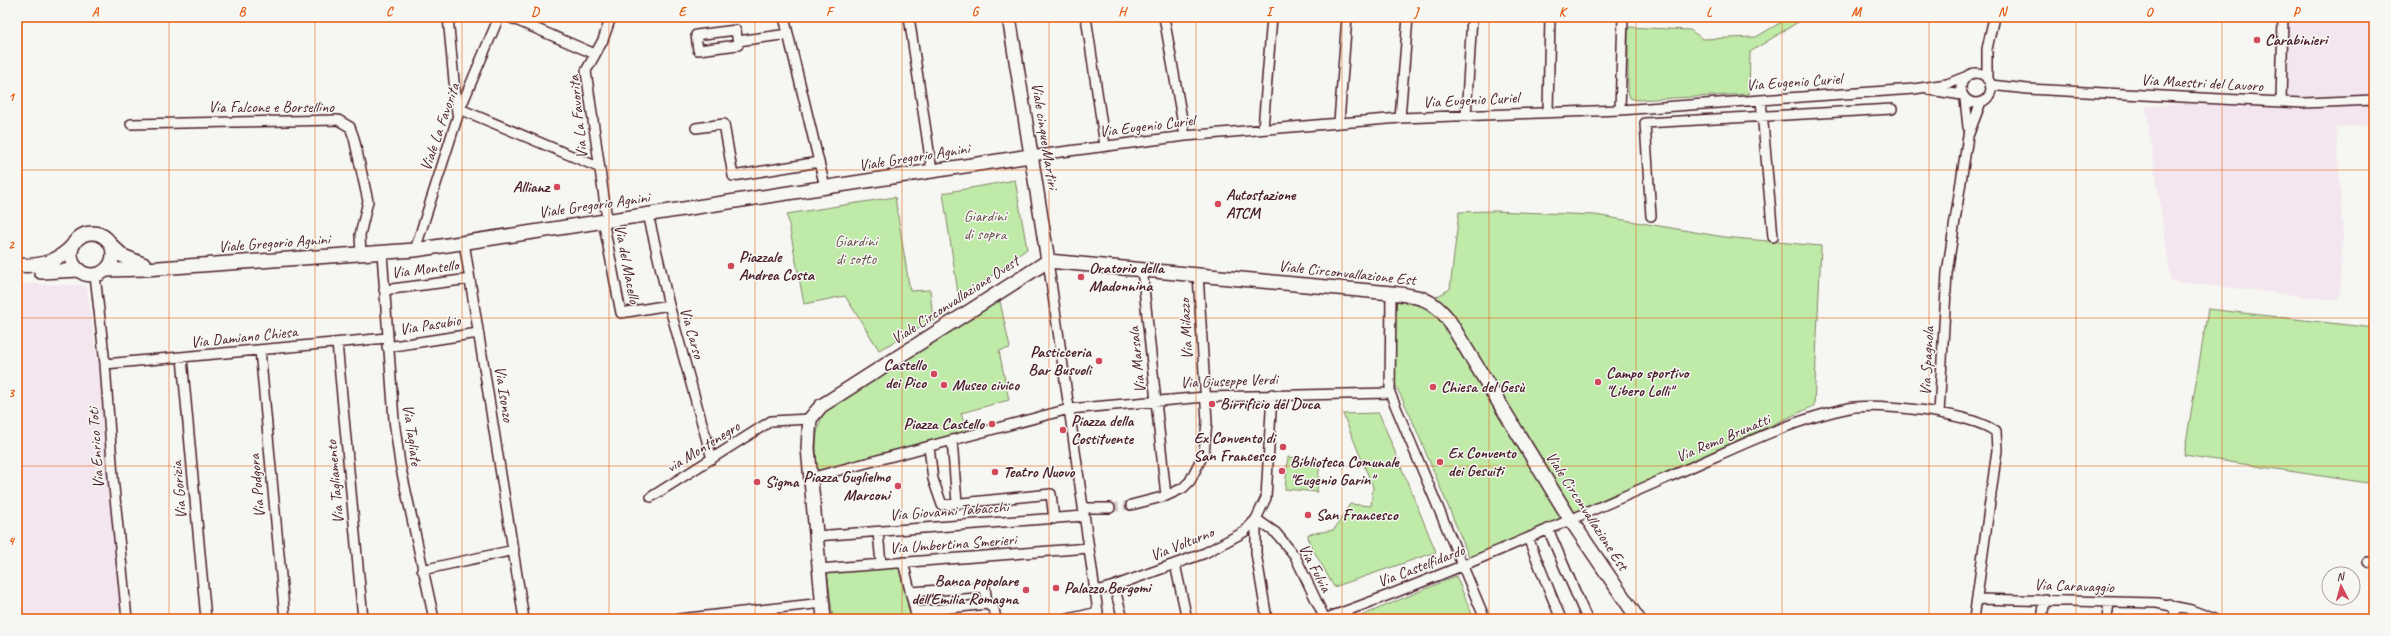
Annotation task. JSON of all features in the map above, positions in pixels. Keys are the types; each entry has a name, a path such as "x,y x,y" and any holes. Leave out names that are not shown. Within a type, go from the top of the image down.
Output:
{"main road":[{"name":"Viale cinque Martiri","path":"1009,17 1030,156 1048,261"},
{"name":"Viale Gregorio Agnini","path":"100,272 362,255 415,250 1030,156"},
{"path":"17,265 39,266 51,263 65,254 82,236 92,234 102,236 110,244 112,260 100,272 55,270 17,274"},
{"path":"74,244 72,258 79,270"},
{"name":"Viale Gregorio Agnini","path":"110,244 117,252 134,262 160,268"},
{"name":"Viale Circonvallazione Est","path":"1048,261 1391,293 1419,297 1437,306 1441,310 1570,519 1638,619"},
{"name":"Viale Circonvallazione Ovest","path":"810,419 821,406 1048,261"},
{"path":"810,419 808,448 810,478 824,619"}],"street":[{"path":"448,17 457,102 456,120"},
{"name":"Viale La Favorita","path":"415,250 456,120 499,17"},
{"path":"509,17 595,54"},
{"name":"Via La Favorita","path":"605,220 586,71 611,17"},
{"path":"784,17 825,187"},
{"path":"909,17 932,171"},
{"path":"1086,17 1105,146"},
{"path":"1164,17 1185,136"},
{"path":"1263,129 1272,17"},
{"path":"1339,122 1347,17"},
{"path":"1400,118 1408,17"},
{"path":"1466,116 1472,17"},
{"path":"1548,111 1550,17"},
{"path":"1620,110 1623,17"},
{"path":"1987,49 1989,82 1988,96 1981,102 1972,103 1964,97 1961,86 1968,76 1982,62 1987,49 1994,17"},
{"path":"2282,102 2283,17"},
{"path":"738,41 788,34"},
{"path":"1968,76 1980,74 1989,82"},
{"name":"Via Eugenio Curiel","path":"1030,156 1185,136 1339,122 1548,111 1620,110 1914,89 1947,84 1968,76"},
{"name":"Via Maestri del Lavoro","path":"1989,82 2028,89 2282,102 2374,100"},
{"name":"Via Eugenio Curiel","path":"1914,89 1964,97"},
{"name":"Via Maestri del Lavoro","path":"1988,96 2028,89"},
{"name":"Via Spagnola","path":"1964,97 1968,116 1968,136 1947,273 1939,413 1979,422 1996,432 1996,456 1974,619"},
{"path":"1761,100 1773,237"},
{"name":"Via Spagnola","path":"1968,136 1981,102"},
{"path":"1644,108 1651,216"},
{"path":"460,109 598,167"},
{"path":"1645,123 1892,109"},
{"name":"Via Falcone e Borsellino","path":"131,124 338,120 345,122 350,127 354,138 368,201 360,235 362,255"},
{"path":"696,128 724,124 733,176 818,162"},
{"name":"Via Carso","path":"648,214 668,305 712,459"},
{"name":"Via del Macello","path":"605,220 620,313 668,305"},
{"name":"Via Isonzo","path":"464,242 524,619"},
{"name":"Via Tagliate","path":"382,253 387,343 400,464 422,570 434,619"},
{"path":"1048,261 1098,612 1079,618 1068,619"},
{"name":"Via Marsala","path":"1142,269 1166,496"},
{"name":"Via Enrico Toti","path":"100,272 113,477 127,619"},
{"name":"Via Milazzo","path":"1131,506 1166,496 1183,488 1190,481 1204,453 1207,436 1198,274"},
{"name":"Via Montello","path":"384,290 470,279"},
{"path":"1391,293 1390,393 1485,619"},
{"name":"Via Pasubio","path":"387,343 478,333"},
{"name":"Via Damiano Chiesa","path":"105,364 182,358 337,342 387,343"},
{"name":"Via Tagliamento","path":"337,342 363,619"},
{"name":"Via Podgora","path":"260,350 285,619"},
{"name":"Via Gorizia","path":"182,358 206,619"},
{"name":"Via Giuseppe Verdi","path":"1069,409 1156,399 1272,394 1390,393"},
{"path":"1267,619 1256,553 1256,519 1266,498 1272,394"},
{"name":"Via Remo Brunatti","path":"1528,538 1769,434 1823,414 1851,408 1939,413"},
{"path":"810,478 1069,409"},
{"name":"via Montenegro","path":"651,497 771,422 810,419"},
{"path":"952,440 957,503"},
{"path":"929,447 933,479 942,505 1051,494 1054,518"},
{"path":"1083,512 1110,508"},
{"name":"Via Giovanni Tabacchi","path":"816,536 1054,518 1083,512"},
{"name":"Via Volturno","path":"1114,586 1205,553 1244,532 1256,519"},
{"name":"Via Fulvia","path":"1256,519 1276,534 1294,556 1325,619"},
{"path":"1548,529 1587,619"},
{"path":"878,532 881,564"},
{"path":"1528,538 1561,619"},
{"name":"Via Castelfidardo","path":"1325,619 1463,567 1528,538"},
{"name":"Via Umbertina Smerieri","path":"818,569 1089,548"},
{"path":"422,570 514,550"},
{"path":"903,562 916,616 987,604 994,609 996,619"},
{"path":"1175,564 1187,619"},
{"path":"1096,591 1114,586 1123,618"},
{"path":"910,592 985,587 987,604"},
{"name":"Via Caravaggio","path":"1977,599 2045,599 2169,604 2215,619"},
{"path":"2042,619 2045,599"},
{"path":"2107,619 2109,602"},
{"path":"679,619 822,603"},
{"path":"2169,604 2175,610 2174,619"}],"shaded area":[{"path":"2284,17 2374,17 2374,125 2336,127 2343,234 2339,300 2171,281 2146,106 2284,99"},
{"path":"17,284 84,285 87,289 132,607 77,619 17,619"}],"green space":[{"path":"1790,17 1806,17 1750,52 1749,94 1636,100 1630,98 1628,92 1628,27 1690,30 1703,39 1756,37"},
{"name":"Giardini di sopra","path":"1015,180 1027,249 959,300 943,193"},
{"name":"Giardini di sotto","path":"895,197 910,291 930,290 933,321 879,350 845,296 804,304 787,214"},
{"path":"1493,211 1595,215 1724,237 1821,246 1814,406 1571,516 1436,297 1450,289 1459,212"},
{"path":"998,292 1010,348 999,351 1009,400 961,413 968,436 817,474 817,433 826,409"},
{"path":"1391,293 1437,306 1570,519 1470,559 1411,417 1395,384"},
{"path":"2208,309 2374,328 2374,484 2184,455"},
{"path":"1379,413 1436,552 1334,587 1309,542 1308,534 1334,530 1350,504 1371,506 1373,487 1343,414"},
{"path":"1288,457 1320,461 1317,492 1285,489"},
{"path":"899,566 911,619 833,619 827,572"},
{"path":"1456,576 1474,619 1354,619"}],"tunnel":[{"path":"1110,508 1131,505"}],"place":[{"name":"Carabinieri","path":"2257,40"},
{"name":"Allianz","path":"557,187"},
{"name":"Autostazione ATCM","path":"1218,204"},
{"name":"Piazzale Andrea Costa","path":"731,266"},
{"name":"Oratorio della Madonnina","path":"1081,277"},
{"name":"Pasticceria Bar Busuoli","path":"1099,361"},
{"name":"Castello dei Pico","path":"934,374"},
{"name":"Campo sportivo \"Libero Lolli\"","path":"1598,382"},
{"name":"Museo civico","path":"944,385"},
{"name":"Chiesa del Gesù","path":"1433,387"},
{"name":"Birrificio del Duca","path":"1212,404"},
{"name":"Piazza Castello","path":"992,424"},
{"name":"Piazza della Costituente","path":"1063,430"},
{"name":"Ex Convento di San Francesco","path":"1283,447"},
{"name":"Ex Convento dei Gesuiti","path":"1440,462"},
{"name":"Biblioteca Comunale \"Eugenio Garin\"","path":"1282,471"},
{"name":"Teatro Nuovo","path":"995,472"},
{"name":"Sigma","path":"757,482"},
{"name":"Piazza Guglielmo Marconi","path":"898,486"},
{"name":"San Francesco","path":"1308,515"},
{"name":"Palazzo Bergomi","path":"1056,588"},
{"name":"Banca popolare dell'Emilia Romagna","path":"1026,590"}]}
